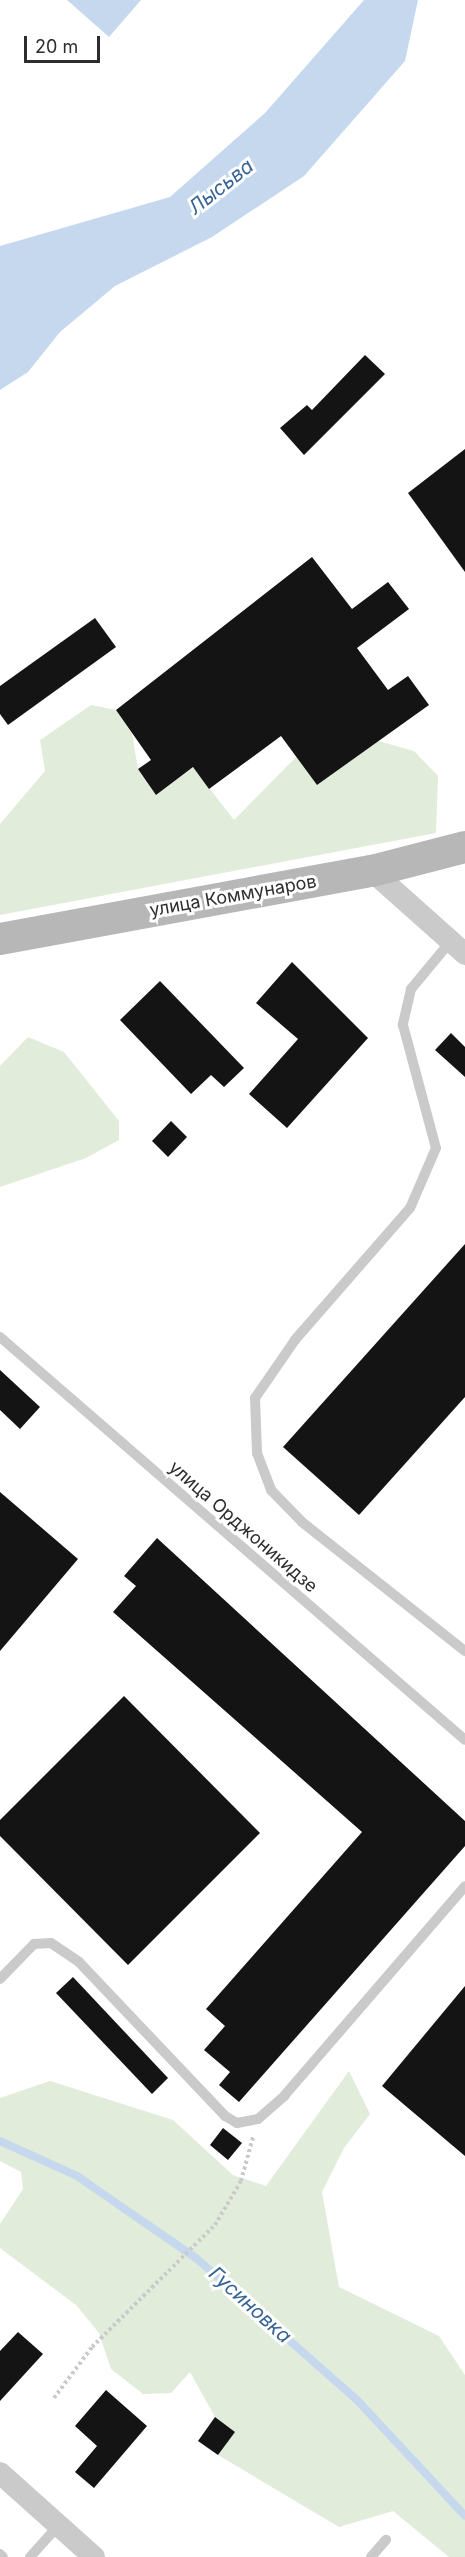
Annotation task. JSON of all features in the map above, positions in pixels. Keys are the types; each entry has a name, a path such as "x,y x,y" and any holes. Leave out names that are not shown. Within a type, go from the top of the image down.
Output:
{"main road":[{"name":"улица Коммунаров","path":"0,939 372,871 465,847"}],"street":[{"path":"372,871 458,948"},
{"path":"0,2473 94,2557"}],"lane":[{"path":"458,948 411,988 403,1025 436,1148 410,1208 295,1340 255,1398 257,1453 271,1490 302,1522 465,1651"},
{"name":"улица Орджоникидзе","path":"0,1337 465,1740"},
{"path":"0,1979 34,1944 51,1943 80,1962 225,2116 237,2123 258,2119 285,2096 465,1886"},
{"path":"30,2557 58,2526"},
{"path":"371,2557 386,2540"}],"path":[{"path":"54,2398 92,2347 158,2284 202,2235 215,2225 241,2181 258,2119"}],"green space":[{"path":"91,705 116,710 132,733 138,769 156,794 193,767 234,820 296,757 317,785 378,741 414,751 438,776 436,833 0,915 0,824 45,771 40,740"},
{"path":"28,1037 64,1052 119,1121 119,1140 86,1158 0,1187 0,1066"},
{"path":"349,2071 370,2114 344,2148 322,2192 339,2287 439,2336 465,2375 465,2557 449,2557 393,2511 339,2527 218,2455 235,2432 215,2417 190,2372 171,2393 143,2394 111,2369 99,2333 76,2305 0,2248 0,2224 23,2189 21,2172 0,2161 0,2098 50,2081 173,2120 233,2175 266,2186"}],"water":[{"path":"67,0 141,0 109,37"},
{"name":"Лысьва","path":"364,0 418,0 405,61 304,176 212,237 115,286 60,332 28,372 0,390 0,246 170,197 265,113"}],"building":[{"path":"365,355 385,374 304,455 280,428 307,405 312,410"},
{"path":"465,449 465,572 408,493"},
{"path":"312,557 352,609 388,582 409,609 357,648 388,690 408,676 429,705 317,785 281,736 209,789 193,767 156,795 138,769 151,760 116,710"},
{"path":"95,618 116,647 8,725 0,714 0,686"},
{"path":"292,962 368,1038 287,1128 249,1094 298,1039 256,1003"},
{"path":"160,981 244,1068 224,1087 211,1075 191,1094 120,1020"},
{"path":"451,1033 465,1047 465,1077 435,1050"},
{"path":"171,1121 187,1137 168,1157 152,1141"},
{"path":"465,1244 465,1397 359,1515 283,1447"},
{"path":"0,1370 40,1407 20,1429 0,1410"},
{"path":"0,1492 78,1559 0,1651"},
{"path":"157,1538 465,1821 465,1846 239,2102 219,2085 230,2072 204,2050 225,2026 206,2009 362,1832 113,1612 136,1586 124,1576"},
{"path":"124,1696 260,1833 128,1965 0,1836 0,1820"},
{"path":"73,1977 168,2078 152,2094 56,1993"},
{"path":"465,1986 465,2156 382,2086"},
{"path":"223,2128 242,2143 228,2160 210,2145"},
{"path":"18,2332 43,2354 0,2401 0,2351"},
{"path":"106,2390 147,2426 94,2488 75,2472 97,2446 75,2426"},
{"path":"215,2417 235,2432 218,2455 198,2441"}],"waterway":[{"name":"Гусиновка","path":"0,2141 77,2176 196,2258 357,2400 465,2516"}]}
